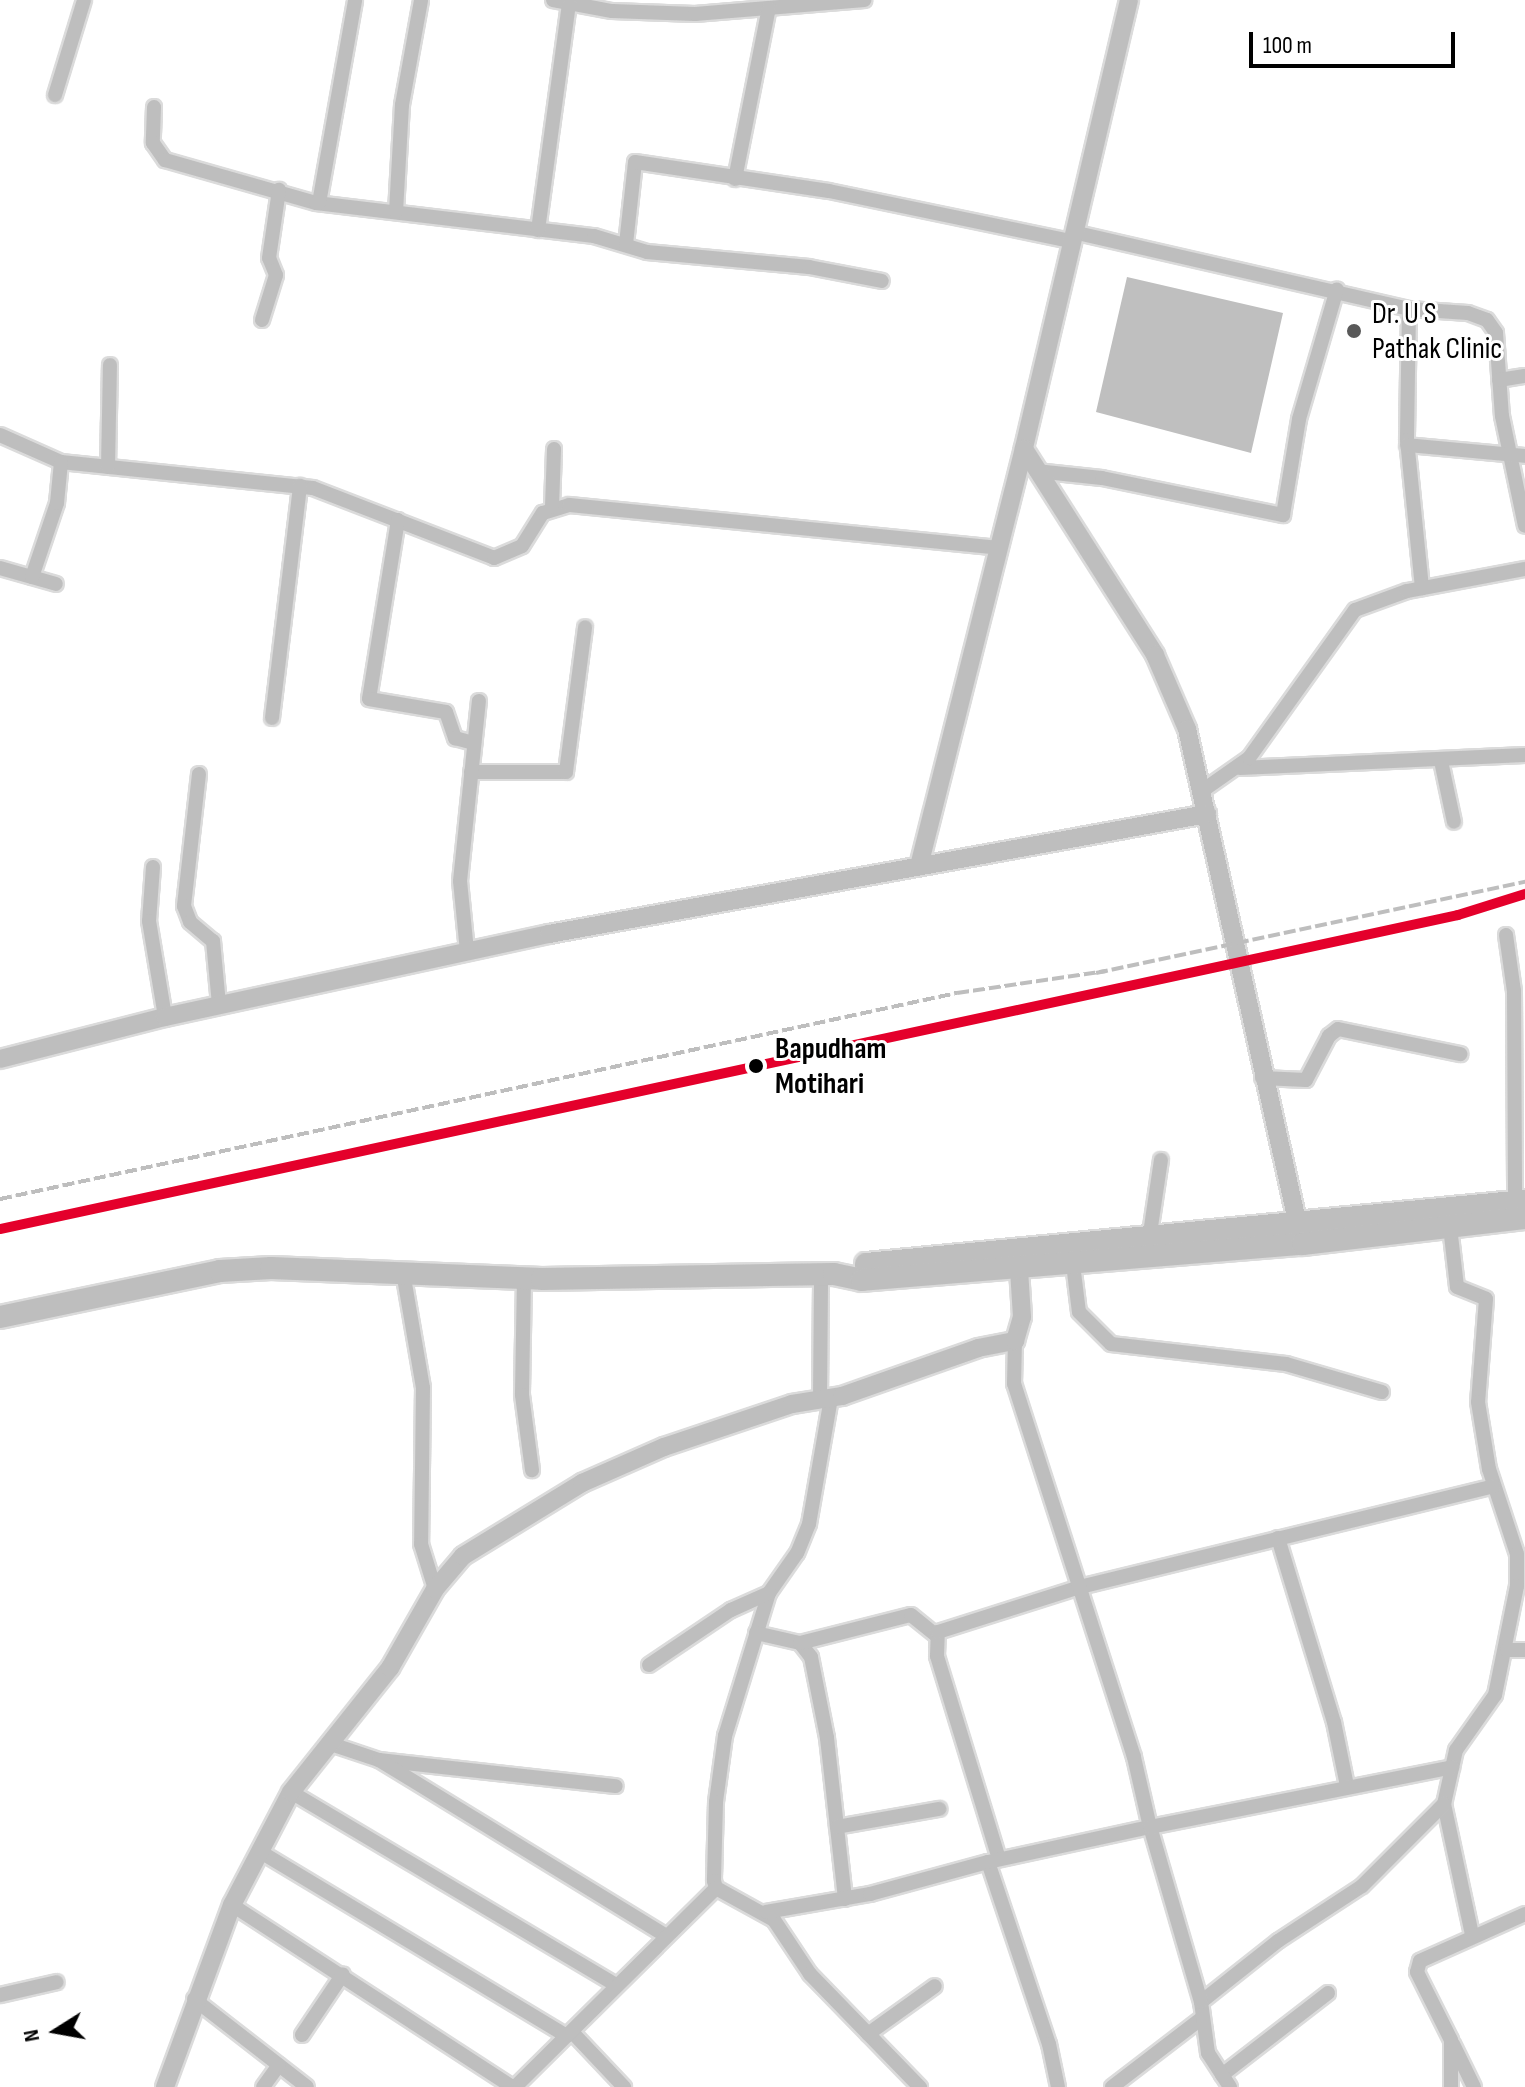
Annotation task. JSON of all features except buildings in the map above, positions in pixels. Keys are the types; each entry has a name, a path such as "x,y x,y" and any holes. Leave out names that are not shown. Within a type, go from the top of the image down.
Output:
{"main road":[{"path":"828,1274 860,1265 1149,1240 1450,1227 1522,1207"},
{"path":"0,1317 220,1271 403,1272 524,1278 828,1274 862,1280 1073,1264 1522,1207"}],"street":[{"path":"55,95 84,0"},
{"path":"319,203 355,0"},
{"path":"396,212 402,105 421,0"},
{"path":"553,0 569,5 695,14 864,0"},
{"path":"919,866 1024,449 1129,0"},
{"path":"538,230 569,5"},
{"path":"735,179 777,5"},
{"path":"154,107 153,143 165,160 319,203 538,230 626,244 647,252 809,267 882,281"},
{"path":"626,244 635,162 829,191 1072,237 1337,289 1409,309 1468,313 1487,320 1496,333 1499,380 1518,457 1525,526"},
{"path":"262,320 276,275 269,258 279,190"},
{"path":"1036,471 1102,478 1283,515 1299,419 1337,289"},
{"path":"1409,309 1407,445 1422,588"},
{"path":"108,467 110,365"},
{"path":"1499,380 1525,376"},
{"path":"0,435 61,462 300,486 494,558 522,546 552,507 554,449"},
{"path":"1407,445 1518,457"},
{"path":"1024,449 1155,655 1187,729 1262,1078 1300,1234"},
{"path":"32,577 57,503 61,462"},
{"path":"272,718 300,486"},
{"path":"552,507 750,521 997,548"},
{"path":"398,520 369,699 446,712 453,737 474,743"},
{"path":"0,568 56,584"},
{"path":"1202,791 1240,768 1355,610 1422,588 1525,569"},
{"path":"471,772 566,772 585,627"},
{"path":"467,951 460,881 479,701"},
{"path":"1240,768 1525,755"},
{"path":"1441,761 1454,822"},
{"path":"199,774 184,906 190,922 213,941 219,1005"},
{"path":"0,1059 165,1017 467,951 1207,814"},
{"path":"153,867 149,921 165,1017"},
{"path":"1506,935 1514,991 1522,1207"},
{"path":"1262,1078 1306,1080 1329,1036 1338,1029 1460,1054"},
{"path":"1149,1240 1161,1160"},
{"path":"1450,1227 1457,1287 1486,1299 1478,1402 1494,1486 1519,1535 1517,1586 1507,1650 1495,1695 1456,1750 1444,1804 1472,1935"},
{"path":"1073,1264 1079,1312 1111,1344 1286,1364 1382,1392"},
{"path":"1019,1269 1022,1317 1015,1341 1014,1384 1134,1757 1150,1827 1201,2002 1208,2053 1226,2081 1328,1993"},
{"path":"403,1272 423,1388 421,1544 435,1589"},
{"path":"232,1905 514,2087 716,1888 719,1769 769,1593 797,1553 809,1524 826,1398 828,1274"},
{"path":"524,1278 522,1395 532,1470"},
{"path":"165,2087 194,1999 232,1905 291,1792 390,1668 435,1589 484,1540 582,1483 664,1447 978,1348 1015,1341"},
{"path":"936,1635 1080,1587 1494,1486"},
{"path":"1278,1538 1334,1722 1347,1786"},
{"path":"649,1665 731,1610 769,1593"},
{"path":"756,1633 800,1643 911,1615 936,1635 993,1861 1049,2044 1058,2087"},
{"path":"800,1643 811,1657 820,1697 845,1899"},
{"path":"1507,1650 1525,1650"},
{"path":"328,1743 379,1760 616,1786"},
{"path":"379,1760 665,1935"},
{"path":"766,1912 845,1899 993,1861 1150,1827 1452,1767"},
{"path":"291,1792 616,1985"},
{"path":"1201,2002 1278,1941 1362,1886 1444,1804"},
{"path":"837,1827 939,1809"},
{"path":"259,1851 570,2034 624,2087"},
{"path":"716,1888 766,1912 810,1974 920,2087"},
{"path":"1474,2087 1417,1972 1420,1961 1472,1935 1525,1914"},
{"path":"302,2035 343,1974"},
{"path":"0,1995 57,1982"},
{"path":"868,2034 935,1986"},
{"path":"194,1999 307,2087"},
{"path":"1112,2087 1202,2018"},
{"path":"1450,2087 1451,2040"},
{"path":"263,2087 279,2065"}],"shaded area":[{"path":"1127,277 1283,313 1251,453 1096,412"}],"railway":[{"path":"1096,973 1525,882"},
{"path":"0,1229 1458,915 1525,894"},
{"path":"0,1199 957,993 1106,971"}],"transit line":[{"path":"0,1229 1458,915 1525,894"}],"place":[{"name":"Dr. U S Pathak Clinic","path":"1354,331"},
{"name":"Bapudham Motihari","path":"756,1066"}]}
